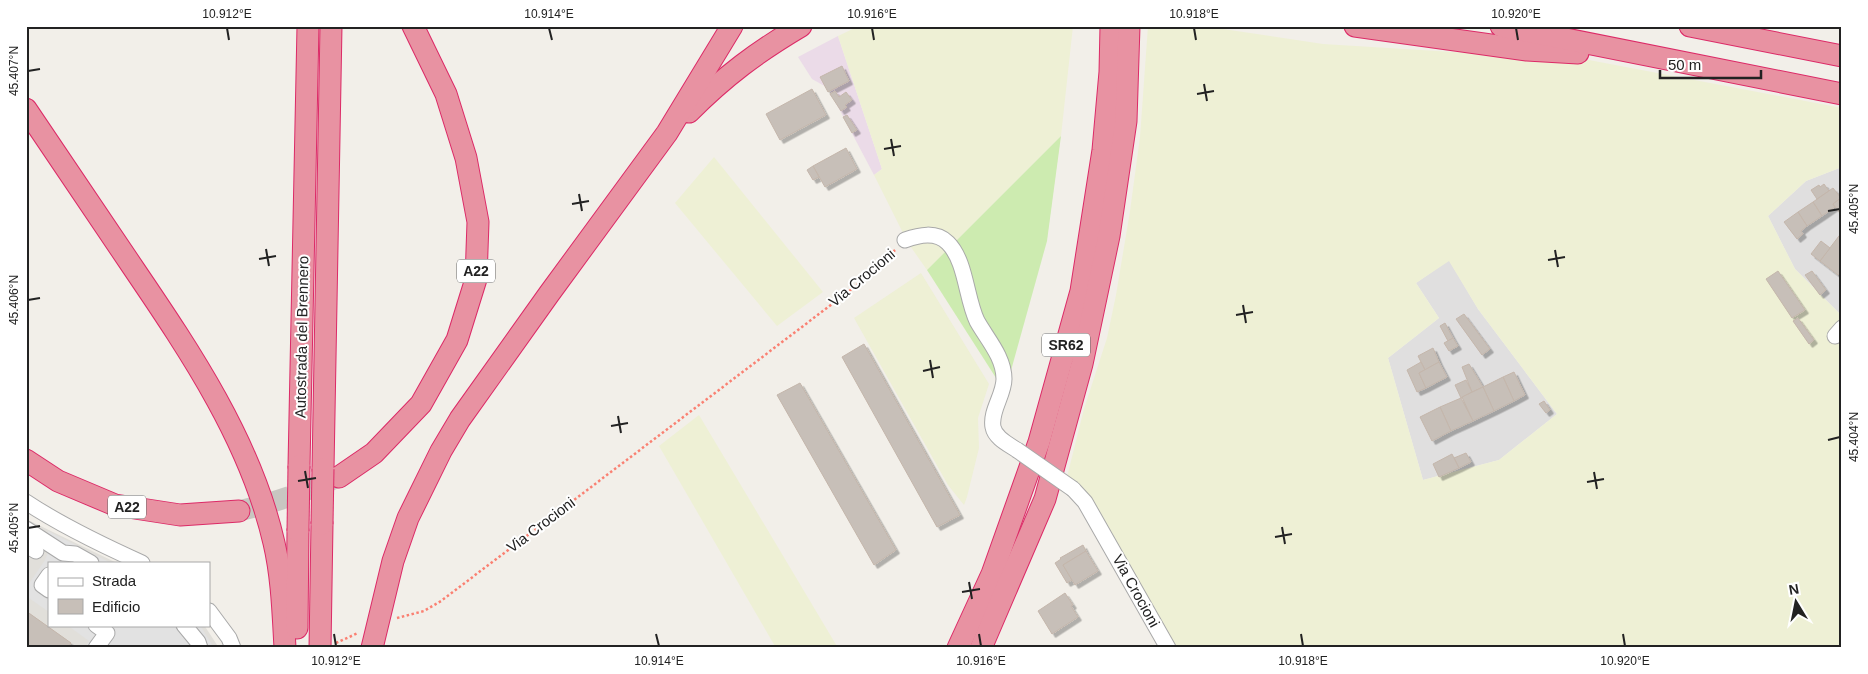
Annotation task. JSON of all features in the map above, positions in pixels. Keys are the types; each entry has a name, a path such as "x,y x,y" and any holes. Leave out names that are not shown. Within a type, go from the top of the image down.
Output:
{"highway":[{"name":"Autostrada del Brennero","path":"296,648 308,26"},
{"name":"Autostrada del Brennero","path":"326,646 322,524 331,473 331,26"},
{"name":"A22","path":"331,473 374,453 421,404 458,340 476,279 478,222 466,158 446,94 413,26"},
{"path":"365,640 408,518 441,451 460,420 549,294 667,133 732,26"},
{"path":"667,133 718,83 762,50 801,26"},
{"name":"SR62","path":"958,648 992,574 1039,442 1081,291 1103,150 1110,72 1110,26"},
{"name":"SR62","path":"981,648 1012,580 1045,499 1082,364 1109,236 1126,121 1129,26"},
{"path":"1355,26 1527,50 1666,59"},
{"path":"1502,26 1842,94"},
{"path":"1690,26 1842,56"},
{"path":"26,109 177,332 228,422 261,498 274,543 282,596 285,648"},
{"name":"A22","path":"26,460 58,481 115,505 180,515 239,511"}],"street":[{"name":"Via Crocioni","path":"905,240 929,234 939,237 948,243 957,257 976,319 1001,362 1004,378 1003,389 994,416 993,426 996,435 1073,490 1085,502 1168,648"},
{"path":"26,502 109,548 140,562"},
{"path":"26,529 60,558 75,554 89,562"},
{"path":"48,576 42,585 48,589"},
{"path":"210,612 229,638 233,648"},
{"path":"185,626 198,642 200,648"},
{"path":"96,648 105,628"}],"path":[{"name":"Via Crocioni","path":"395,619 424,611 441,601 869,276 905,240"},
{"path":"326,646 344,641 365,640"}],"shaded area":[{"path":"838,36 882,169 874,175 828,88 812,79 798,57"},
{"path":"1842,167 1842,316 1795,269 1768,216 1806,181"},
{"path":"1449,260 1478,309 1557,414 1499,460 1423,480 1388,358 1439,318 1416,283"},
{"path":"26,519 115,562 48,562 48,626 205,626 219,648 26,648"},
{"path":"48,531 109,562 48,562 48,611 26,596 26,588 45,560 49,549"},
{"path":"68,626 201,626 214,648 85,648 89,641"}],"green space":[{"path":"859,26 1073,26 1061,136 927,270 908,243 874,175 882,169 838,36"},
{"path":"1148,26 1203,26 1323,44 1486,54 1552,53 1842,108 1842,167 1806,181 1768,216 1795,269 1842,316 1842,648 1161,648 1066,481 1084,409 1107,338 1130,211 1140,137","holes":["1449,261 1478,309 1557,414 1499,460 1423,480 1388,358 1439,318 1416,283"]},
{"path":"1061,136 1047,241 1005,392 927,270"},
{"path":"714,157 823,292 777,326 675,203"},
{"path":"921,273 989,384 978,418 979,448 964,505 948,485 854,318"},
{"path":"699,415 838,648 776,648 659,446"}],"building":[{"path":"842,66 849,81 828,92 820,77"},
{"path":"812,89 826,115 780,140 766,114"},
{"path":"835,91 839,97 846,92 852,100 841,111 830,94"},
{"path":"847,115 857,130 852,133 843,117"},
{"path":"846,148 857,169 825,187 813,166"},
{"path":"813,166 819,177 813,180 807,170"},
{"path":"1824,184 1829,191 1817,199 1811,190"},
{"path":"1833,188 1841,198 1833,204 1835,207 1822,216 1813,202"},
{"path":"1842,197 1842,216 1833,204"},
{"path":"1813,202 1822,216 1807,226 1798,212"},
{"path":"1798,212 1807,226 1801,231 1803,234 1797,239 1784,222"},
{"path":"1842,232 1842,271 1838,275 1820,261"},
{"path":"1821,241 1830,248 1820,261 1811,254"},
{"path":"1778,271 1805,310 1792,318 1766,279"},
{"path":"1812,271 1826,290 1820,295 1805,275"},
{"path":"1464,314 1490,349 1482,355 1456,319"},
{"path":"1798,318 1814,340 1809,344 1793,321"},
{"path":"1445,323 1453,338 1448,341 1440,326"},
{"path":"1453,338 1458,346 1449,351 1444,343"},
{"path":"864,344 960,515 937,527 842,357"},
{"path":"1433,348 1439,362 1425,370 1418,356"},
{"path":"1421,362 1425,370 1419,373 1426,388 1417,392 1407,370"},
{"path":"1439,362 1447,377 1426,388 1419,373"},
{"path":"1469,364 1483,387 1472,392 1462,367"},
{"path":"1514,372 1525,395 1514,401 1503,377"},
{"path":"1503,377 1514,401 1494,411 1483,387"},
{"path":"1466,380 1472,392 1461,398 1455,385"},
{"path":"800,383 896,550 874,565 777,395"},
{"path":"1483,387 1494,411 1473,421 1462,397"},
{"path":"1461,398 1473,421 1451,431 1440,407"},
{"path":"1544,401 1550,410 1546,413 1539,404"},
{"path":"1440,407 1451,431 1432,441 1420,417"},
{"path":"1466,453 1471,462 1459,468 1454,458"},
{"path":"1452,454 1459,468 1439,477 1433,464"},
{"path":"1083,545 1086,551 1063,565 1072,580 1067,583 1055,563 1060,558"},
{"path":"1086,551 1098,571 1075,585 1063,565"},
{"path":"1065,593 1078,617 1052,634 1038,611"},
{"path":"26,611 71,643 68,648 31,648 26,645"}],"tunnel":[{"path":"239,511 289,497 338,477"}]}
